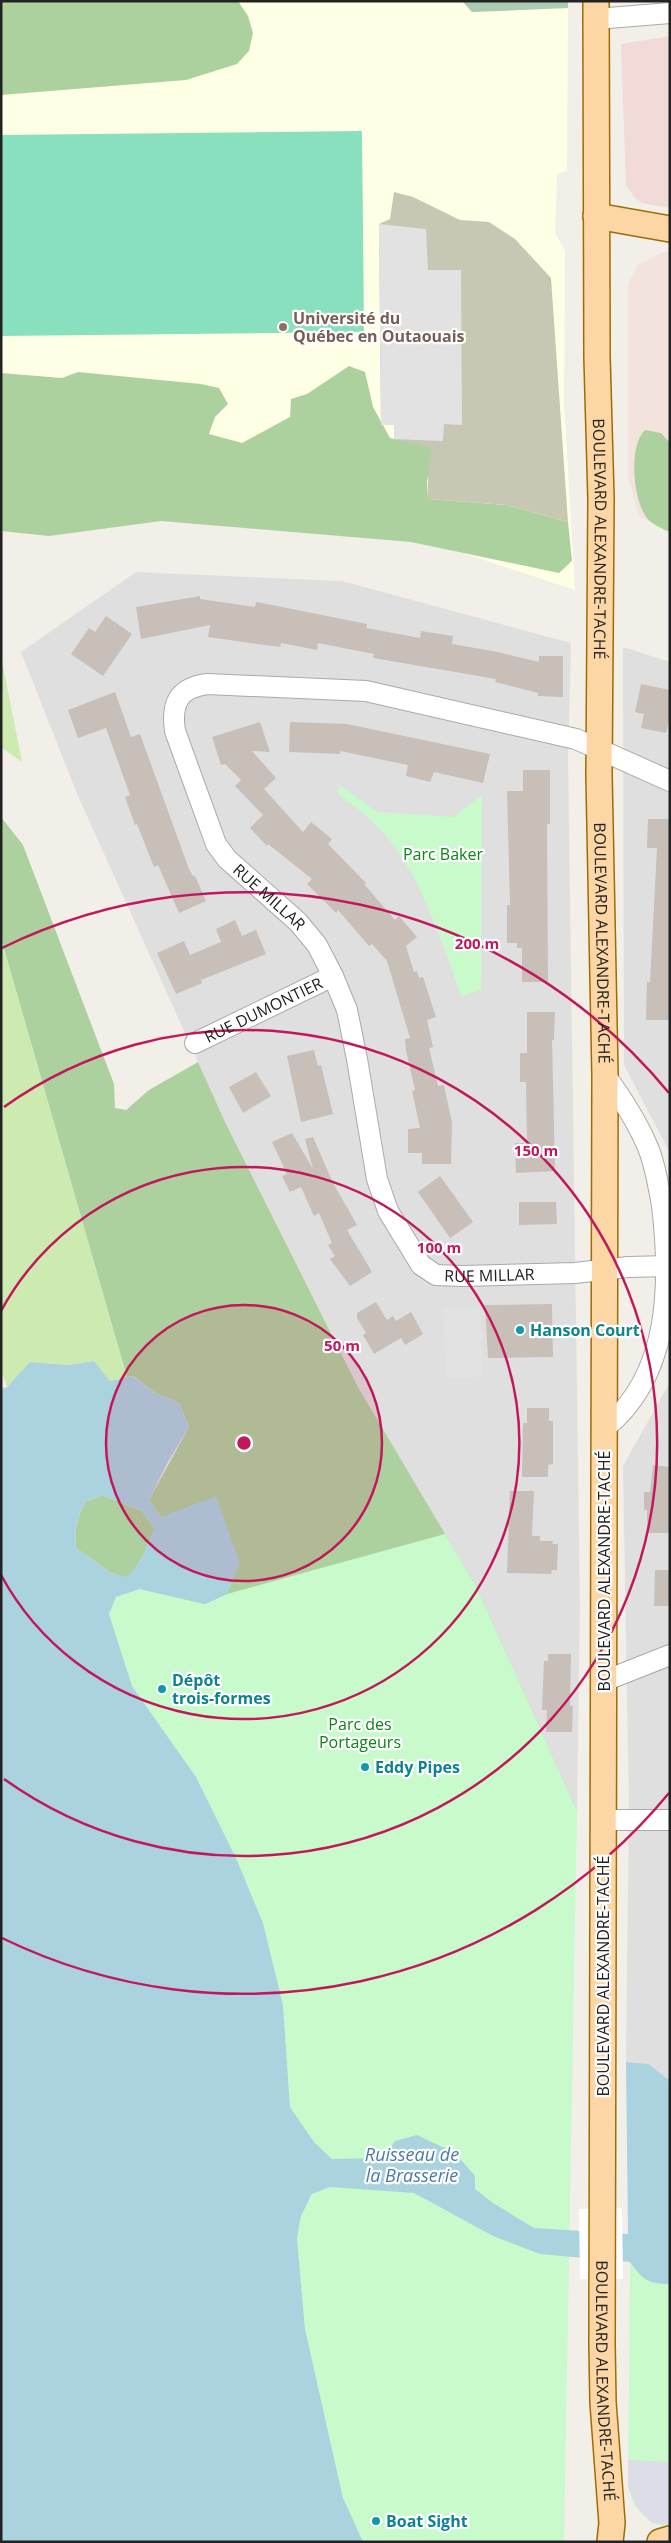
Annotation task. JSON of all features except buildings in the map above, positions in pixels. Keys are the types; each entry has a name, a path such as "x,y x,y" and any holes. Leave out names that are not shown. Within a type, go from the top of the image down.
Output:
{"main road":[{"name":"BOULEVARD ALEXANDRE-TACHÉ","path":"596,10 596,216 601,483 599,749 605,1075 602,2279 603,2402 613,2535"},
{"path":"596,216 670,228"},
{"path":"660,2542 670,2539"}],"street":[{"path":"596,10 670,13"},
{"name":"RUE MILLAR","path":"670,781 576,739 366,691 207,684 195,686 182,693 175,705 173,717 175,731 216,844 226,859 308,933 333,976 347,1010 377,1179 388,1211 421,1265 436,1274 463,1276 670,1266"},
{"name":"RUE DUMONTIER","path":"195,1043 333,976"},
{"name":"BOULEVARD ALEXANDRE-TACHÉ","path":"605,1075 624,1101 647,1145 657,1179 668,1242 670,1266 662,1334 656,1356 636,1397 622,1414 605,1428"},
{"path":"604,1681 670,1656"},
{"path":"604,1820 670,1820"}],"shaded area":[{"name":"Université du Québec en Outaouais","path":"1,1 462,1 472,12 568,8 567,170 557,175 555,233 565,251 564,402 575,590 409,535 139,512 1,525"},
{"path":"462,1 568,1 568,8 472,12"},
{"path":"670,36 670,208 642,203 635,198 626,185 621,44"},
{"path":"394,192 413,197 460,220 489,222 515,239 551,278 568,522 507,505 428,499 428,478 404,442 394,439 394,425 381,425 379,224 390,219"},
{"path":"379,224 426,229 428,270 461,270 462,425 444,424 443,441 394,439 394,425 381,425"},
{"path":"663,252 670,252 670,533 639,516 628,477 628,284 638,265"},
{"path":"136,572 342,581 571,643 568,759 580,1606 577,1811 476,1586 358,1387 226,1124 78,796 21,652"},
{"path":"623,647 670,662 670,1153 624,1065"},
{"path":"480,1307 483,1377 446,1379 443,1308"},
{"path":"670,1382 670,2081 649,2064 626,2062 629,1806 623,1466"},
{"path":"628,2460 670,2462 670,2526 651,2522 636,2507 628,2486"}],"green space":[{"path":"1,1 238,1 248,16 253,33 249,51 237,64 186,80 1,95"},
{"path":"362,131 364,332 1,336 1,135"},
{"path":"349,366 365,372 373,407 390,438 432,448 427,482 428,499 507,505 568,522 572,561 559,573 411,542 161,521 49,536 1,531 1,373 62,378 78,372 201,384 219,388 228,404 215,417 209,434 242,443 290,417 291,399 307,394"},
{"path":"645,430 661,433 670,443 670,532 657,526 647,518 638,499 634,460 636,448"},
{"path":"1,656 22,762 1,747"},
{"name":"Parc Baker","path":"341,786 377,812 453,817 482,795 481,989 462,997 436,927 416,881 389,839 368,817 336,792"},
{"path":"1,817 23,845 114,1084 115,1108 126,1110 149,1090 198,1062 226,1124 358,1387 476,1586 577,1811 140,1589 161,1517 149,1500 189,1427 179,1403 154,1392 133,1376 127,1377 1,938"},
{"path":"1,938 127,1377 110,1381 94,1361 69,1365 30,1362 7,1387 1,1370"},
{"path":"102,1495 142,1511 155,1529 141,1560 128,1578 111,1573 76,1548 75,1535 77,1524 85,1502"},
{"name":"Parc des Portageurs","path":"445,1534 476,1586 577,1811 564,2542 360,2540 343,2498 305,2329 297,2238 301,2216 332,2159 314,2142 290,2107 283,2005 263,1923 236,1858 196,1777 132,1686 109,1614 116,1597 140,1589 205,1604 227,1594"},
{"path":"630,2262 647,2280 670,2284 670,2526 654,2523 642,2514 633,2501 628,2486"}],"water":[{"name":"Ruisseau de la Brasserie","path":"94,1361 110,1381 132,1376 154,1392 179,1403 189,1427 168,1462 149,1500 161,1517 216,1496 240,1563 227,1594 205,1604 140,1589 116,1597 109,1614 132,1686 196,1777 236,1858 263,1923 283,2005 290,2107 314,2142 332,2159 384,2158 395,2141 417,2135 455,2153 475,2176 475,2189 493,2203 534,2228 628,2234 626,2062 649,2064 670,2081 670,2284 647,2280 630,2262 540,2254 493,2236 414,2193 330,2187 312,2194 301,2216 297,2238 305,2329 343,2498 363,2542 1,2542 1,1389 7,1387 30,1362 69,1365","holes":["102,1495 142,1511 155,1529 141,1560 128,1577 111,1573 76,1548 75,1535 77,1524 85,1502"]}],"pier":[{"path":"622,2208 623,2279 580,2279 579,2209"}],"place":[{"name":"Université du Québec en Outaouais","path":"283,327"},
{"name":"Hanson Court","path":"520,1330"},
{"name":"Dépôt trois-formes","path":"162,1689"},
{"name":"Eddy Pipes","path":"365,1767"},
{"name":"Boat Sight","path":"376,2521"}]}
